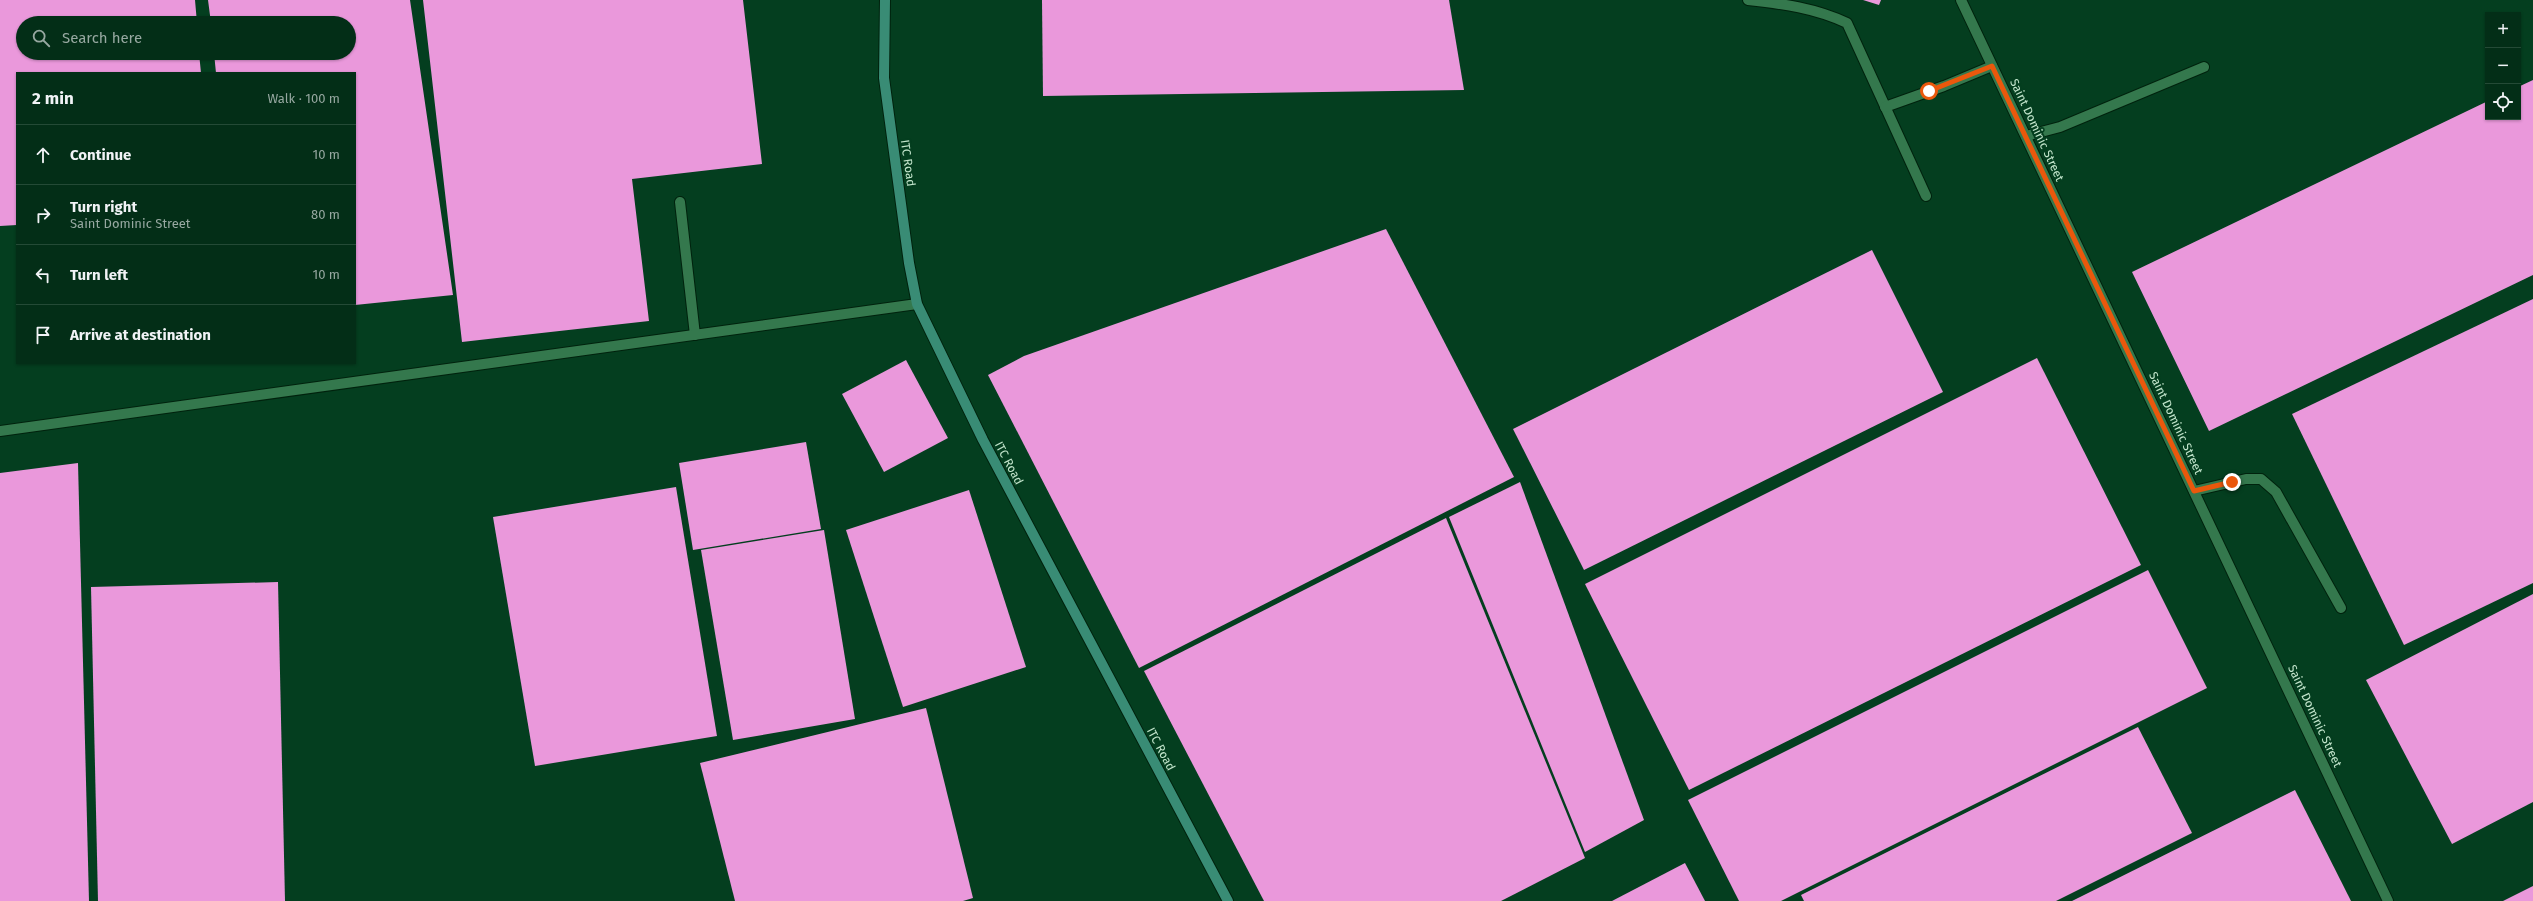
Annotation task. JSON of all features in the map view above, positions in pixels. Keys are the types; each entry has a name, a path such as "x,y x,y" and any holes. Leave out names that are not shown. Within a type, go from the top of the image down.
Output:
{"street":[{"name":"ITC Road","path":"885,0 884,78 909,263 917,304 983,440 1228,901"}],"lane":[{"path":"1748,0 1798,5 1826,13 1847,23 1926,196"},
{"name":"Saint Dominic Street","path":"1961,0 2388,901"},
{"path":"1885,107 1944,86 1992,66"},
{"path":"2026,136 2060,127 2204,67"},
{"path":"680,202 694,335"},
{"path":"0,431 917,304"},
{"path":"2194,491 2246,479 2261,479 2276,492 2341,608"}],"building":[{"path":"0,0 195,0 196,16 16,16 16,60 200,60 201,72 16,72 16,225 0,226"},
{"path":"208,0 410,0 453,295 356,305 356,72 216,72 215,60 356,60 356,16 210,16"},
{"path":"423,0 743,0 762,164 632,179 649,321 462,342"},
{"path":"1042,0 1449,0 1464,90 1043,96"},
{"path":"1863,0 1881,0 1879,5"},
{"path":"2533,80 2533,275 2209,431 2132,272 2485,102 2485,120 2521,120 2521,86"},
{"path":"1386,229 1514,477 1139,668 988,375 1024,356"},
{"path":"1872,250 1943,392 1584,570 1513,429"},
{"path":"2533,299 2533,583 2404,645 2292,414"},
{"path":"2037,358 2141,565 1689,790 1585,584"},
{"path":"906,360 948,438 884,472 842,394"},
{"path":"806,442 821,529 693,550 679,463"},
{"path":"78,463 89,901 0,901 0,473"},
{"path":"1520,482 1644,820 1585,852 1449,517"},
{"path":"676,487 717,736 535,766 493,517"},
{"path":"969,490 1026,667 903,707 846,530"},
{"path":"1446,518 1585,858 1501,901 1264,901 1144,671"},
{"path":"824,530 855,719 733,740 701,550"},
{"path":"2148,570 2207,688 1781,901 1739,901 1688,800"},
{"path":"278,582 285,901 98,901 91,587"},
{"path":"2533,594 2533,802 2452,844 2366,680"},
{"path":"926,708 973,898 963,901 735,901 700,763"},
{"path":"2138,727 2192,833 2056,901 1804,901 1801,895"},
{"path":"2295,790 2351,901 2072,901"},
{"path":"1685,863 1705,901 1612,901"},
{"path":"2533,886 2533,901 2503,901"}],"route":[{"path":"1929,91 1992,66 2194,491 2232,482"}]}
